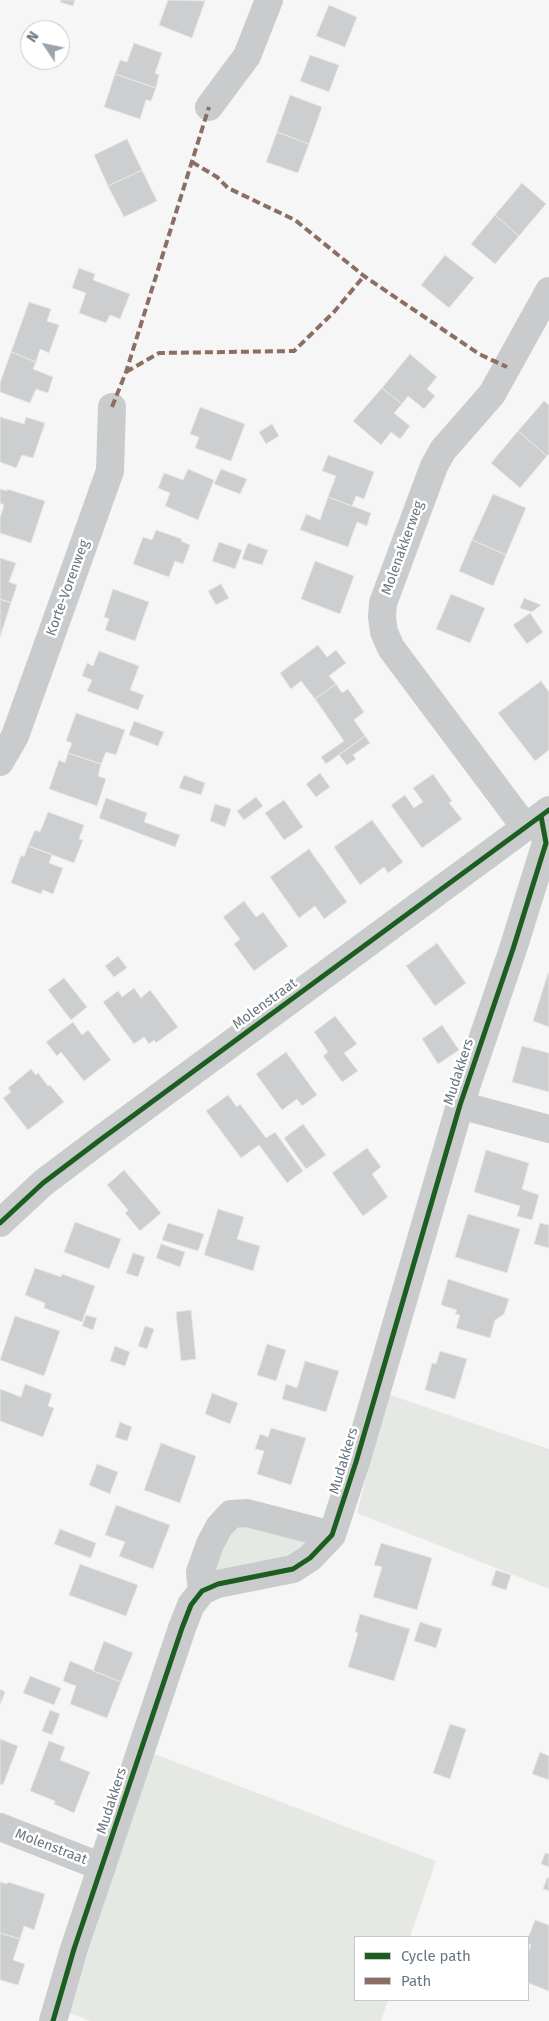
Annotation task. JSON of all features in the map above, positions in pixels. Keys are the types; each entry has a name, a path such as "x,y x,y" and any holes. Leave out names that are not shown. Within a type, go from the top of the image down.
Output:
{"street":[{"path":"209,107 247,56 269,0"},
{"name":"Molenakkerweg","path":"538,818 391,648 384,632 382,617 383,603 434,466 443,450 492,394 549,291"},
{"name":"Korte-Vorenweg","path":"0,762 15,736 110,471 112,407"},
{"name":"Mudakkers","path":"53,2021 74,1948 191,1605 202,1591 235,1580 293,1569 310,1558 332,1535 356,1462 460,1105 513,949 546,843 538,818"},
{"name":"Molenstraat","path":"0,1223 43,1183 92,1145 538,818"},
{"path":"460,1105 549,1129"},
{"path":"202,1591 200,1572 210,1544 219,1527 231,1514 247,1513 332,1535"},
{"name":"Molenstraat","path":"0,1827 102,1867"}],"shaded area":[{"path":"387,1394 549,1449 549,1589 357,1513"},
{"path":"242,1524 307,1538 312,1546 300,1555 219,1575 211,1569 226,1533"},
{"path":"152,1753 436,1861 410,1936 354,1936 354,2001 388,2001 381,2021 90,2021 69,2013"}],"building":[{"path":"61,0 75,0 73,6 60,2"},
{"path":"168,0 205,1 192,38 159,25"},
{"path":"329,5 357,17 345,47 316,36"},
{"path":"134,43 162,53 155,73 159,75 156,88 115,74 120,60 127,62"},
{"path":"310,55 339,65 329,92 300,81"},
{"path":"115,74 156,88 151,101 146,100 140,119 104,107"},
{"path":"290,95 322,107 309,144 277,132"},
{"path":"277,132 309,144 298,173 266,162"},
{"path":"127,139 142,170 108,186 94,155"},
{"path":"142,170 157,201 124,217 108,186"},
{"path":"522,183 546,204 519,236 495,215"},
{"path":"495,215 519,236 495,264 471,244"},
{"path":"445,255 474,278 449,308 421,285"},
{"path":"79,268 95,274 93,280 130,294 120,319 110,315 106,323 79,313 86,293 72,288"},
{"path":"29,302 51,309 47,321 59,325 49,353 40,349 36,362 11,352"},
{"path":"11,352 36,362 33,369 53,377 48,393 36,389 30,403 0,392 0,383"},
{"path":"410,354 437,377 427,389 435,396 424,409 408,396 402,404 382,388"},
{"path":"382,388 402,404 394,413 410,426 400,439 391,432 381,445 353,421"},
{"path":"544,401 549,405 549,454 547,456 518,431"},
{"path":"200,407 245,424 231,461 195,448 199,437 190,434"},
{"path":"0,417 24,424 26,417 45,423 33,458 22,455 16,468 0,462"},
{"path":"272,424 279,436 266,444 259,432"},
{"path":"518,431 547,456 520,488 491,463"},
{"path":"328,455 374,472 364,499 356,496 352,506 328,497 336,476 322,471"},
{"path":"188,469 214,480 198,520 165,506 170,493 158,488 164,473 183,480"},
{"path":"221,469 247,479 240,494 214,484"},
{"path":"0,489 7,491 7,489 45,501 31,543 0,533 0,518 4,505 0,503"},
{"path":"493,494 526,508 506,555 472,540"},
{"path":"328,497 371,513 367,526 357,522 348,547 300,530 306,514 320,520"},
{"path":"156,530 182,539 181,541 190,545 183,564 175,561 169,577 133,564 143,537 152,540"},
{"path":"472,540 506,555 493,586 459,571"},
{"path":"219,542 242,550 235,569 212,561"},
{"path":"248,543 268,550 262,565 242,559"},
{"path":"0,558 16,563 9,582 17,585 11,603 0,599"},
{"path":"315,561 354,576 340,614 301,599"},
{"path":"221,584 229,598 216,605 208,591"},
{"path":"113,589 149,602 135,641 105,630 109,619 104,617"},
{"path":"451,594 485,608 470,643 436,629"},
{"path":"524,598 541,605 532,612 520,608"},
{"path":"0,599 11,603 0,637"},
{"path":"530,613 543,632 527,644 513,625"},
{"path":"318,645 327,657 336,650 346,663 329,676 336,684 315,699 301,681 291,689 280,673"},
{"path":"99,651 139,666 130,690 144,695 138,710 87,691 92,680 82,676 87,663 93,666"},
{"path":"541,681 549,692 549,750 535,761 498,713"},
{"path":"336,684 342,693 348,689 364,712 354,720 365,736 326,764 321,757 344,741 315,699"},
{"path":"76,713 125,730 116,755 106,752 101,764 68,753 72,743 66,741"},
{"path":"134,721 164,732 158,746 129,735"},
{"path":"365,736 370,743 353,755 356,759 347,765 339,755"},
{"path":"68,753 101,764 98,776 106,779 97,806 49,789 59,760 65,763"},
{"path":"320,773 330,787 316,797 306,784"},
{"path":"433,774 452,801 449,803 462,819 422,848 391,805 405,795 414,808 423,802 413,788"},
{"path":"184,775 205,783 201,795 179,788"},
{"path":"256,797 263,806 244,820 237,811"},
{"path":"106,798 147,813 144,822 180,835 175,847 99,818"},
{"path":"284,800 303,827 284,840 265,813"},
{"path":"215,804 231,809 225,827 210,821"},
{"path":"48,812 84,825 79,839 83,840 74,863 28,846 35,830 40,832"},
{"path":"372,820 403,862 388,873 384,867 360,885 334,847"},
{"path":"28,846 52,854 49,863 63,868 53,894 43,890 41,894 11,883 21,855 24,857"},
{"path":"309,849 347,902 324,919 315,906 299,918 270,877"},
{"path":"244,901 256,917 263,912 288,946 254,971 234,944 240,939 223,917"},
{"path":"437,943 466,983 435,1006 406,966"},
{"path":"118,956 127,968 114,977 105,966"},
{"path":"549,974 549,1027 533,1021"},
{"path":"64,978 87,1007 71,1020 48,990"},
{"path":"134,988 141,998 150,990 178,1027 156,1043 154,1040 149,1044 144,1037 134,1044 103,1002 118,991 122,997"},
{"path":"335,1016 357,1044 344,1053 358,1071 342,1082 323,1056 328,1052 314,1032"},
{"path":"73,1022 82,1035 88,1030 111,1060 84,1081 61,1052 57,1056 46,1042"},
{"path":"442,1025 459,1050 438,1064 422,1039"},
{"path":"522,1046 549,1053 549,1092 512,1082"},
{"path":"286,1052 317,1095 302,1106 297,1099 282,1110 256,1074"},
{"path":"31,1069 36,1075 38,1073 48,1086 50,1085 64,1102 28,1130 3,1098 11,1092 8,1088"},
{"path":"228,1095 237,1107 240,1104 266,1138 275,1132 303,1171 287,1183 259,1145 241,1158 206,1111"},
{"path":"303,1124 326,1155 306,1169 284,1138"},
{"path":"367,1148 381,1167 372,1174 388,1197 363,1216 332,1173"},
{"path":"486,1150 529,1163 522,1189 539,1195 532,1220 517,1216 520,1206 474,1192"},
{"path":"124,1170 161,1213 140,1231 125,1213 128,1210 107,1185"},
{"path":"218,1209 244,1217 237,1239 260,1246 253,1271 204,1255"},
{"path":"468,1214 520,1229 507,1273 455,1257"},
{"path":"75,1222 121,1239 109,1269 64,1252"},
{"path":"168,1223 204,1234 198,1251 162,1240"},
{"path":"540,1223 549,1225 549,1248 534,1244"},
{"path":"161,1244 185,1252 180,1267 156,1258"},
{"path":"133,1253 145,1257 138,1277 126,1273"},
{"path":"35,1268 61,1277 62,1274 95,1286 82,1322 44,1308 45,1303 25,1295"},
{"path":"448,1279 509,1299 504,1314 495,1320 490,1338 456,1328 460,1315 455,1314 457,1310 441,1305"},
{"path":"191,1310 196,1359 181,1361 176,1312"},
{"path":"86,1315 97,1318 93,1330 82,1326"},
{"path":"15,1316 60,1331 44,1376 0,1360"},
{"path":"145,1326 154,1329 147,1349 138,1346"},
{"path":"267,1344 286,1350 276,1381 257,1375"},
{"path":"115,1346 130,1352 125,1366 110,1361"},
{"path":"440,1351 467,1359 455,1399 425,1390 432,1363 436,1364"},
{"path":"305,1361 339,1371 326,1412 282,1399 286,1384 297,1388"},
{"path":"25,1384 52,1394 48,1406 54,1408 43,1437 0,1421 0,1389 21,1397"},
{"path":"212,1393 238,1403 230,1424 205,1414"},
{"path":"120,1422 132,1427 127,1441 115,1437"},
{"path":"271,1428 306,1438 291,1485 257,1474 264,1451 255,1449 260,1434 268,1437"},
{"path":"161,1443 196,1456 180,1503 144,1490"},
{"path":"97,1464 118,1472 110,1494 89,1485"},
{"path":"116,1505 170,1525 153,1569 119,1556 125,1542 105,1535"},
{"path":"60,1529 96,1543 91,1558 54,1544"},
{"path":"381,1543 432,1558 417,1610 373,1597 382,1567 374,1565"},
{"path":"80,1564 138,1585 126,1616 69,1595"},
{"path":"496,1570 511,1575 506,1590 491,1585"},
{"path":"360,1614 410,1629 394,1681 348,1667 358,1633 355,1632"},
{"path":"420,1622 442,1629 436,1648 414,1641"},
{"path":"104,1641 133,1653 121,1682 93,1671"},
{"path":"70,1661 121,1682 107,1718 70,1704 76,1686 63,1681"},
{"path":"30,1676 61,1688 54,1705 23,1693"},
{"path":"0,1689 5,1692 0,1705"},
{"path":"50,1710 60,1714 52,1735 42,1731"},
{"path":"450,1724 466,1729 450,1779 433,1773"},
{"path":"0,1739 18,1746 3,1785 0,1784"},
{"path":"49,1741 65,1747 60,1760 90,1772 74,1813 54,1804 55,1801 30,1791"},
{"path":"540,1752 549,1756 549,1780 532,1774"},
{"path":"545,1853 549,1854 549,1867 541,1864"},
{"path":"547,1878 549,1878 549,1891 543,1889"},
{"path":"0,1882 7,1884 8,1882 45,1894 34,1930 24,1926 20,1939 0,1933"},
{"path":"535,1920 549,1925 549,1991 529,1983 529,1950 531,1945 529,1944 529,1936"},
{"path":"0,1933 20,1939 13,1960 25,1964 18,1985 0,1980"}],"marked path":[{"path":"112,407 126,372 209,107"},
{"path":"192,162 217,177 228,188 295,220 364,276 479,354 507,367"},
{"path":"126,372 159,353 294,351 334,312 364,276"}],"cycle path":[{"path":"0,1223 43,1183 100,1140 549,810"},
{"path":"53,2021 74,1949 191,1605 202,1591 218,1584 293,1569 310,1558 332,1535 356,1462 460,1105 513,949 546,843 541,816"}]}
